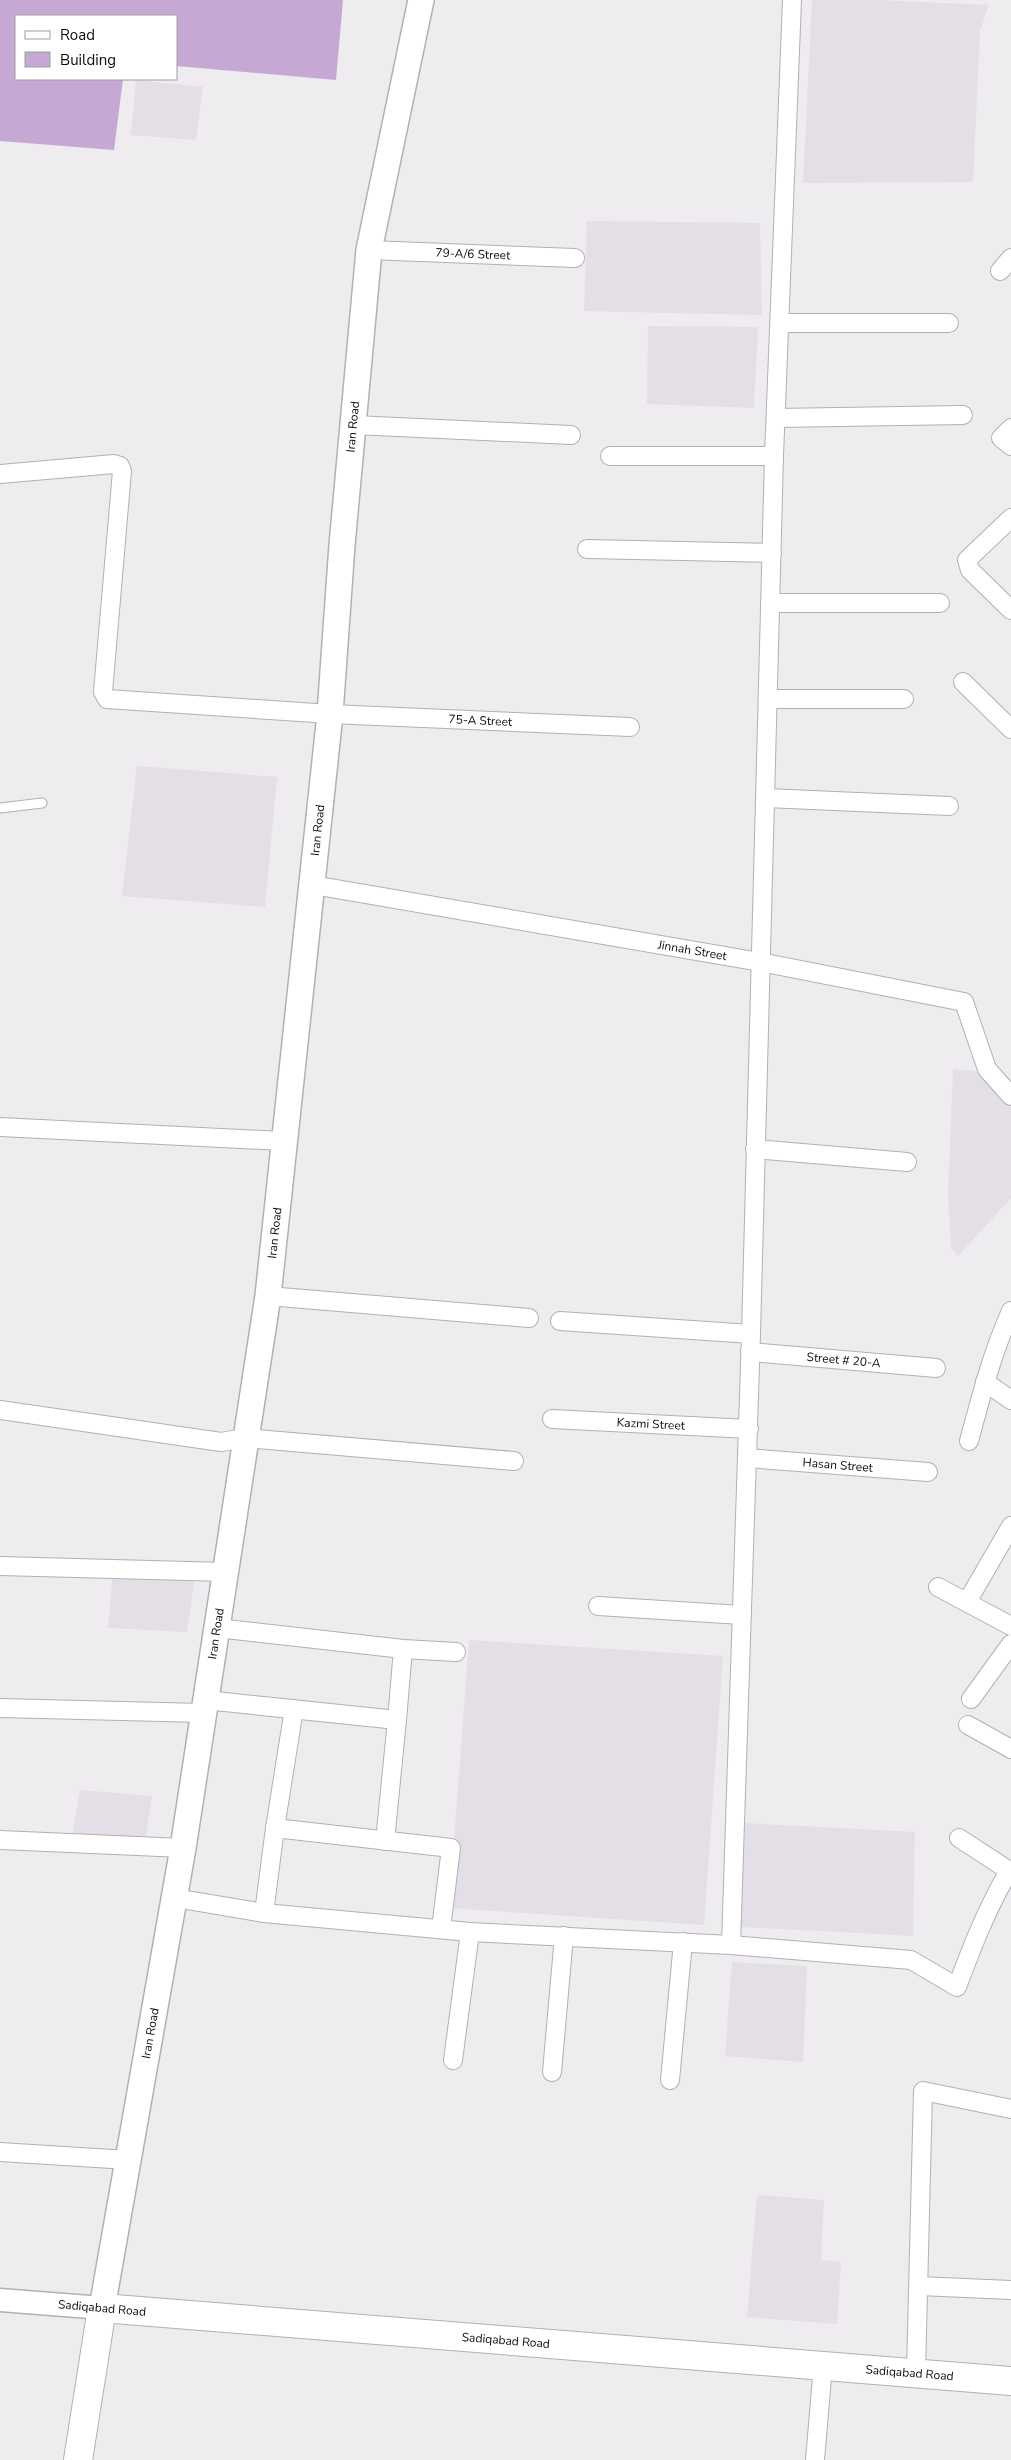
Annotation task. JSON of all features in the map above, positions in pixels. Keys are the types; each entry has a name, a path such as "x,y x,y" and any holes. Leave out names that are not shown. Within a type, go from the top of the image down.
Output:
{"main road":[{"name":"Iran Road","path":"78,2460 102,2308 175,1898 268,1296 283,1141 313,885 330,714 369,250 421,0"},
{"name":"Sadiqabad Road","path":"102,2308 1011,2381"}],"street":[{"path":"731,1945 751,1334 774,456 792,0"},
{"name":"79-A/6 Street","path":"369,250 575,258"},
{"path":"780,322 949,323"},
{"path":"776,418 963,415"},
{"path":"354,425 571,435"},
{"path":"1011,428 1001,438 1011,446"},
{"path":"610,456 774,456"},
{"name":"75-A Street","path":"0,474 114,464 120,466 122,471 103,692 107,699 330,714 630,727"},
{"path":"1011,518 967,560 970,570 1011,610"},
{"path":"586,549 772,553"},
{"path":"770,603 940,603"},
{"path":"963,682 1011,729"},
{"path":"768,699 904,699"},
{"path":"766,798 949,806"},
{"name":"Jinnah Street","path":"313,885 760,962 964,1002 987,1069 1011,1096"},
{"path":"0,1127 283,1141"},
{"path":"756,1150 907,1162"},
{"path":"268,1296 529,1318"},
{"path":"969,1441 985,1382 1000,1336 1011,1311"},
{"path":"560,1321 751,1334"},
{"name":"Street # 20-A","path":"750,1352 936,1368"},
{"path":"985,1382 1011,1400"},
{"path":"0,1410 221,1442 245,1438 514,1461"},
{"name":"Kazmi Street","path":"552,1418 748,1429"},
{"name":"Hasan Street","path":"747,1458 928,1472"},
{"path":"967,1602 1011,1526"},
{"path":"0,1566 226,1572"},
{"path":"938,1586 1011,1626"},
{"path":"598,1606 742,1615"},
{"path":"218,1628 403,1649 456,1652"},
{"path":"972,1698 1011,1644"},
{"path":"385,1841 398,1720 403,1649"},
{"path":"0,1708 204,1706 294,1709 398,1720"},
{"path":"264,1914 294,1709"},
{"path":"968,1725 1011,1750"},
{"path":"276,1828 451,1848 441,1929"},
{"path":"175,1898 264,1914 470,1932 731,1945 911,1960 956,1987 995,1893 1010,1871 960,1838"},
{"path":"0,1840 183,1848"},
{"path":"453,2060 470,1932"},
{"path":"552,2072 564,1936"},
{"path":"670,2080 682,1942"},
{"path":"916,2372 923,2091 1011,2109"},
{"path":"0,2152 128,2160"},
{"path":"919,2286 1011,2290"},
{"name":"Sadiqabad Road","path":"0,2300 102,2308"},
{"path":"815,2460 823,2365"}],"lane":[{"path":"0,808 42,802"}],"shaded area":[{"path":"812,0 877,0 989,5 980,31 973,182 803,183"},
{"path":"136,80 203,87 196,140 131,135"},
{"path":"587,221 760,223 762,315 584,311"},
{"path":"648,326 758,327 754,408 647,404"},
{"path":"137,766 277,777 265,907 122,896"},
{"path":"953,1069 981,1072 1011,1107 1011,1198 958,1256 951,1248 948,1196"},
{"path":"113,1573 195,1577 187,1632 108,1628"},
{"path":"469,1640 723,1656 704,1925 449,1908"},
{"path":"80,1790 152,1796 145,1840 72,1837"},
{"path":"745,1823 915,1832 913,1936 741,1927"},
{"path":"732,1962 807,1966 803,2062 725,2056"},
{"path":"757,2195 824,2200 821,2260 841,2262 837,2324 747,2317"}],"building":[{"path":"0,0 343,0 336,80 178,66 178,15 15,15 15,80 123,80 114,150 0,141"}]}
